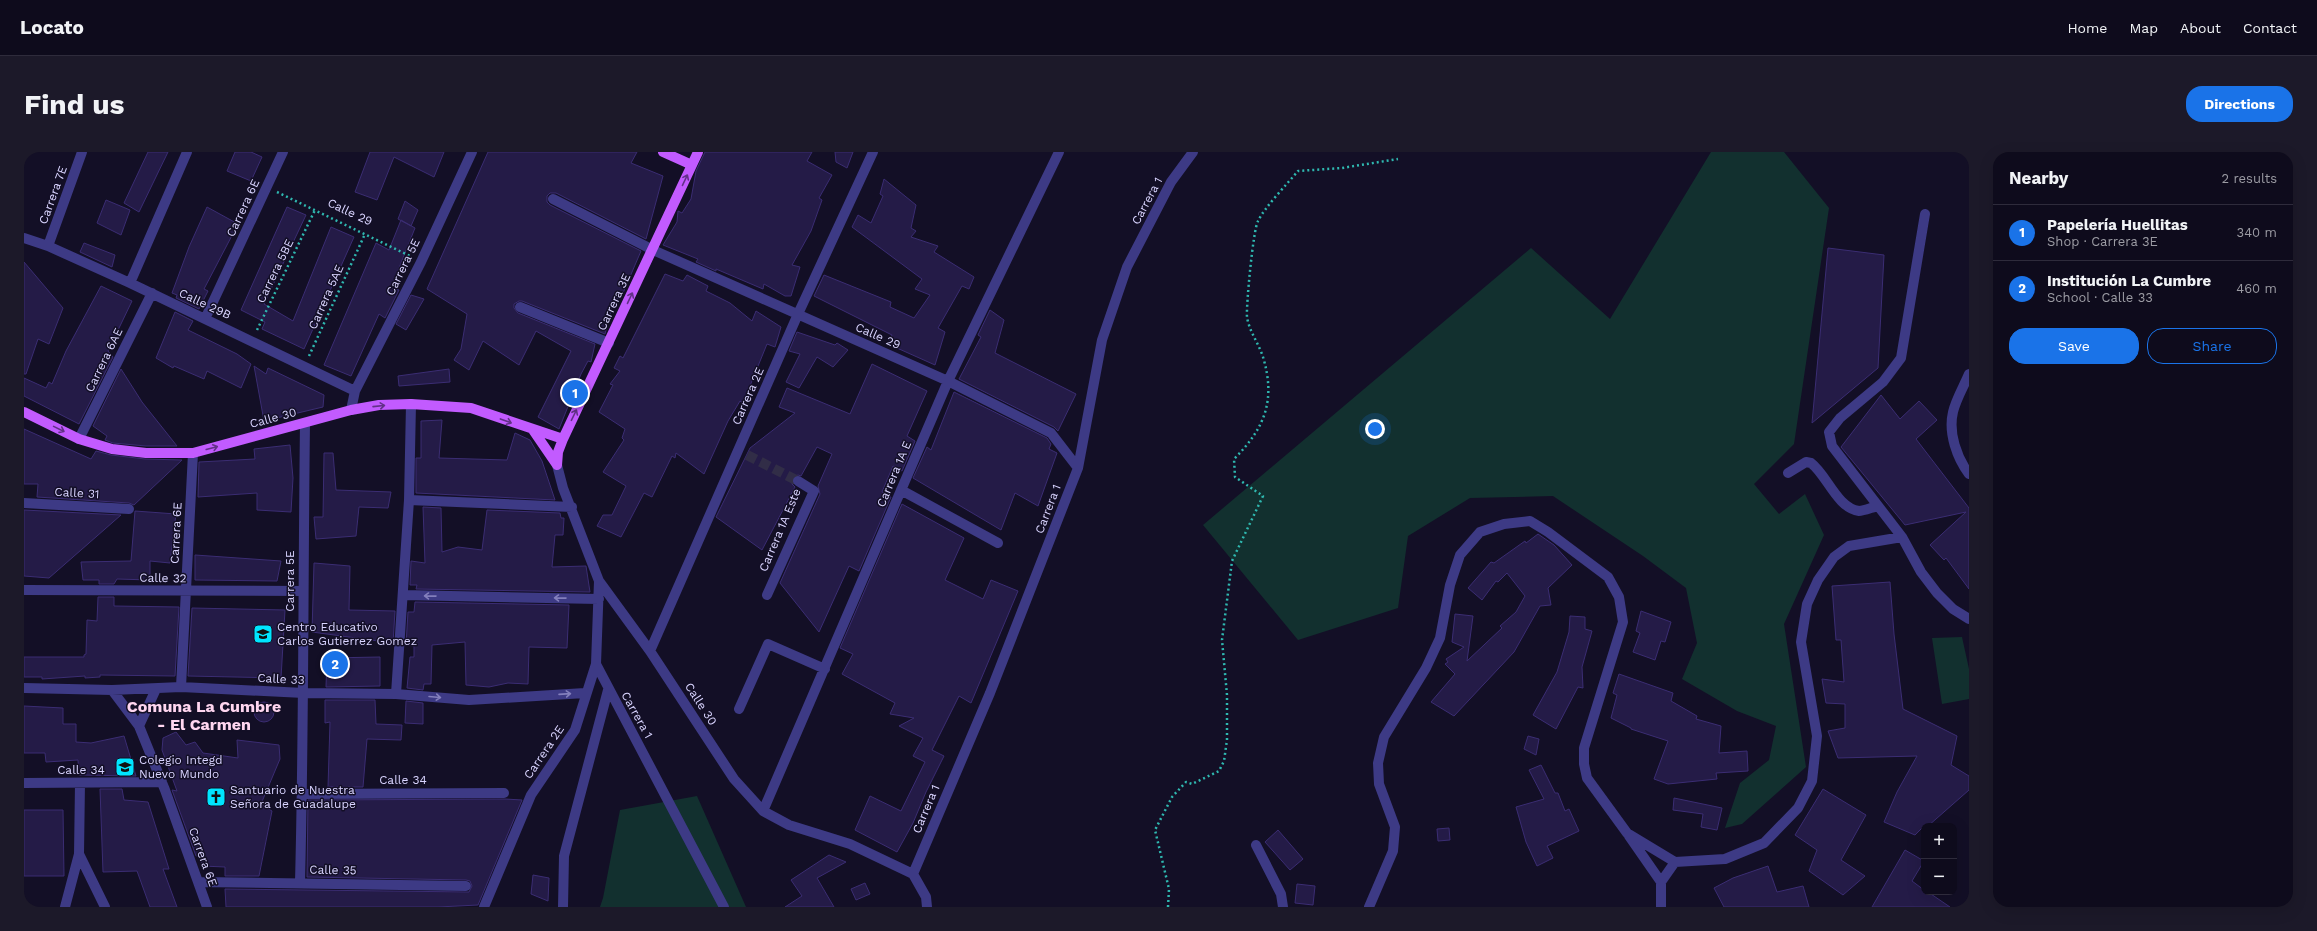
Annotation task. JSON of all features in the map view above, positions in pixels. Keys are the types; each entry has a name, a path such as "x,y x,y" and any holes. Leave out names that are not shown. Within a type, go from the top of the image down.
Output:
{"main road":[{"path":"663,152 692,165"},
{"name":"Carrera 3E","path":"557,464 558,452 563,439 698,152"},
{"name":"Calle 30","path":"24,412 79,439 112,449 146,453 193,453 351,410 379,405 412,404 471,408 563,439"},
{"name":"Calle 30","path":"533,430 557,464"}],"street":[{"name":"Carrera 7E","path":"48,246 82,152"},
{"path":"130,283 187,152"},
{"name":"Carrera 6E","path":"205,319 283,152"},
{"name":"Carrera 5E","path":"355,391 421,262 472,152"},
{"name":"Carrera 2E","path":"650,651 742,453 798,314 873,152"},
{"name":"Carrera 1A E","path":"763,811 948,381 1059,152"},
{"name":"Carrera 1","path":"912,874 990,693 1078,468 1102,340 1127,267 1172,182 1193,152"},
{"name":"Calle 29","path":"553,199 653,250 948,381 1051,433 1078,468"},
{"path":"1925,214 1901,358 1883,382 1840,418 1829,432 1832,446 1902,537 1921,572 1937,593 1953,609 1969,619"},
{"name":"Calle 29B","path":"24,238 48,246 152,293 355,391"},
{"name":"Carrera 6AE","path":"79,439 152,293"},
{"path":"520,306 609,343"},
{"path":"1969,374 1952,412 1953,440 1962,464 1969,474"},
{"path":"351,410 355,391"},
{"path":"396,694 409,500 412,404"},
{"name":"Carrera 5E","path":"300,882 304,693 303,591 305,423"},
{"name":"Carrera 6E","path":"181,687 193,453"},
{"path":"1788,473 1806,462 1811,463 1841,500 1860,511 1878,506"},
{"name":"Calle 30","path":"557,464 563,488 572,507 599,582 650,651 734,779 763,811 789,825 850,844 912,874"},
{"name":"Carrera 1A Este","path":"767,595 814,491 798,481"},
{"path":"901,490 998,542"},
{"path":"409,500 572,507"},
{"name":"Calle 31","path":"24,503 129,509"},
{"path":"1369,907 1393,851 1396,827 1379,784 1378,763 1384,737 1426,668 1440,638 1450,585 1460,556 1480,532 1504,524 1530,521 1548,532 1608,577 1619,597 1623,622 1584,748 1584,764 1587,778 1661,882 1661,907"},
{"path":"1627,833 1675,862 1725,859 1764,843 1798,808 1812,780 1817,736 1801,642 1807,604 1818,580 1834,557 1849,546 1902,537"},
{"name":"Carrera 2E","path":"484,907 531,795 575,730 586,690 596,664 599,582"},
{"name":"Calle 32","path":"24,590 185,592 303,591"},
{"path":"403,595 599,599"},
{"path":"739,709 768,644 824,669"},
{"name":"Carrera 1","path":"596,664 724,907"},
{"name":"Calle 33","path":"24,688 112,690 181,687 304,693 396,694 469,700 586,690 593,682 600,681 608,687"},
{"path":"563,907 564,856 608,687"},
{"path":"139,726 156,688"},
{"name":"Carrera 6E","path":"112,690 139,726 162,782 207,907"},
{"name":"Calle 34","path":"24,783 162,782"},
{"path":"65,907 79,854 80,783"},
{"name":"Calle 34","path":"302,794 504,793"},
{"path":"1256,845 1281,894 1283,907"},
{"path":"79,854 105,907"},
{"path":"1661,882 1675,862"},
{"path":"912,874 926,897 927,907"},
{"name":"Calle 35","path":"199,882 300,882 466,886"}],"path":[{"path":"1168,907 1169,889 1155,830 1172,797 1186,782 1192,784 1219,771 1224,761 1227,740 1222,640 1232,561 1263,496 1235,477 1234,465 1234,459 1247,446 1264,420 1269,394 1263,358 1247,317 1251,267 1258,221 1298,171 1342,168 1398,159"},
{"name":"Calle 29","path":"267,187 421,262"},
{"name":"Carrera 5BE","path":"252,340 315,210"},
{"name":"Carrera 5AE","path":"304,367 365,234"}],"green space":[{"path":"1711,152 1784,152 1829,208 1794,444 1754,484 1779,514 1805,494 1824,535 1784,624 1806,767 1742,824 1725,828 1740,783 1769,760 1776,726 1737,711 1682,679 1697,643 1686,588 1643,556 1553,496 1470,498 1408,536 1398,608 1298,640 1203,525 1531,248 1610,319"},
{"path":"1962,637 1969,669 1969,699 1942,704 1932,638"},
{"path":"697,796 746,907 600,907 620,810"}],"building":[{"path":"148,152 168,152 139,212 124,203"},
{"path":"235,152 251,152 262,157 251,181 227,171"},
{"path":"370,152 444,152 434,177 394,157 377,200 355,192"},
{"path":"488,152 637,152 631,163 663,176 646,239 556,193 550,193 547,196 547,202 550,205 641,251 623,293 622,292 612,307 605,334 522,301 514,304 514,308 518,313 595,344 591,362 588,361 581,374 559,429 538,417 571,351 536,331 519,365 483,341 469,370 454,360 461,349 467,314 427,289"},
{"path":"705,152 812,152 807,161 832,175 819,198 822,200 811,231 792,265 800,267 791,296 785,296 764,284 763,289 716,269 716,271 696,262 698,259 663,245 677,222 678,211 682,213 691,199 696,171"},
{"path":"835,152 853,152 847,168 836,162"},
{"path":"884,179 916,205 911,228 916,231 911,237 938,246 934,252 974,277 969,289 962,286 938,328 945,332 935,365 888,344 892,335 814,296 824,275 891,302 890,307 914,318 930,295 915,289 922,279 852,227 858,215 871,223 883,196 880,194"},
{"path":"106,200 130,210 121,235 97,223"},
{"path":"405,201 418,210 411,226 398,219"},
{"path":"207,207 238,224 204,289 208,291 199,309 176,298 177,295 172,293 189,247"},
{"path":"287,207 306,215 264,304 293,321 331,227 354,237 304,349 262,329 265,322 241,310"},
{"path":"401,220 415,228 391,288 399,290 385,318 379,314 351,376 324,365 376,243 389,250"},
{"path":"84,243 115,255 112,267 80,252"},
{"path":"1828,248 1884,255 1878,368 1812,423"},
{"path":"24,262 63,308 49,344 38,339 26,374 24,374"},
{"path":"665,274 683,281 687,275 708,286 706,291 730,303 752,321 756,311 781,327 775,347 767,344 743,403 740,401 728,421 704,474 676,453 675,458 672,456 652,497 644,493 621,537 597,526 603,515 612,515 626,486 603,472 624,440 622,438 625,429 599,412 613,385 610,384 620,371 614,368 620,356 623,358"},
{"path":"101,286 132,301 108,351 113,357 79,424 24,396 24,378 46,388 49,382 52,384 66,351"},
{"path":"411,295 424,299 406,330 396,324"},
{"path":"990,310 1004,320 995,353 1076,394 1058,431 1054,427 959,379 981,337 978,335"},
{"path":"175,312 193,321 188,330 237,354 251,364 241,388 207,371 204,379 174,366 173,368 156,358"},
{"path":"797,332 835,345 837,343 848,350 833,367 817,357 799,388 786,382 800,354 789,351"},
{"path":"872,364 927,391 907,436 915,441 902,471 893,466 882,492 891,497 859,571 849,566 819,632 780,583 820,494 818,486 832,454 817,447 801,476 798,475 793,477 792,484 795,487 762,550 716,517 750,448 795,413 779,407 787,388 850,414"},
{"path":"254,366 266,374 268,368 324,395 323,407 264,421"},
{"path":"121,369 142,402 177,446 146,446 113,443 105,440 107,436 93,426"},
{"path":"449,369 450,382 399,386 398,376"},
{"path":"954,392 1047,438 1051,444 1049,449 1057,453 1038,506 1015,493 1001,530 913,478 927,447 931,450"},
{"path":"1881,395 1900,419 1919,401 1937,420 1916,439 1969,508 1969,589 1946,558 1944,560 1930,545 1966,512 1905,525 1841,447"},
{"path":"442,420 439,458 507,460 515,433 530,440 542,461 555,500 416,493 416,458 421,458 421,421"},
{"path":"24,429 91,459 96,451 111,455 145,459 182,460 134,505 129,503 37,497 38,484 24,484"},
{"path":"290,445 293,478 291,512 257,510 257,493 198,497 199,462 255,459 254,449"},
{"path":"324,453 333,453 336,490 391,492 388,508 359,507 356,536 316,539 314,517 323,517"},
{"path":"902,504 964,538 945,580 983,599 991,580 1018,591 971,703 959,696 932,750 944,756 926,792 913,823 897,852 855,830 870,796 901,811 925,762 913,756 923,738 899,726 914,718 890,714 895,703 842,674 853,654 840,648"},
{"path":"423,507 441,508 442,552 458,547 482,550 487,510 560,513 561,518 564,518 563,535 555,535 552,567 586,566 590,592 416,589 417,585 410,585 411,561 425,563"},
{"path":"24,510 121,515 49,578 24,576"},
{"path":"135,511 176,514 170,563 150,561 150,580 117,579 114,584 99,584 99,580 83,580 81,562 131,561"},
{"path":"1538,534 1554,545 1572,565 1548,588 1551,605 1540,606 1514,652 1454,716 1431,702 1455,674 1445,664 1448,662 1446,659 1464,647 1452,642 1455,614 1473,616 1467,661 1502,628 1500,626 1516,612 1525,596 1507,573 1498,582 1496,581 1482,600 1468,588 1491,562 1494,563 1525,541 1526,543"},
{"path":"195,555 281,561 277,581 195,580"},
{"path":"314,563 350,566 349,610 395,611 393,643 312,632"},
{"path":"1890,582 1894,634 1903,709 1957,736 1951,765 1969,776 1969,790 1931,823 1921,823 1921,829 1915,835 1884,822 1897,792 1917,756 1838,758 1828,731 1845,728 1845,704 1826,703 1822,679 1844,682 1841,640 1836,640 1832,586"},
{"path":"98,597 114,597 114,606 179,607 175,676 100,675 100,677 85,678 85,676 42,679 42,677 24,677 24,657 84,657 86,654 87,620 97,621"},
{"path":"415,602 569,605 567,648 529,647 528,684 508,683 489,687 466,685 465,642 432,645 431,684 424,684 423,690 407,688 410,657 414,657 414,646 406,645 408,612 414,612"},
{"path":"192,608 285,610 281,678 188,676"},
{"path":"1641,611 1671,622 1665,642 1661,641 1655,660 1633,652 1640,633 1636,631"},
{"path":"1570,616 1585,617 1585,629 1592,631 1582,667 1583,688 1578,687 1556,729 1533,715 1557,672 1569,632"},
{"path":"380,657 380,686 326,687 327,658"},
{"path":"1619,674 1673,693 1671,701 1697,716 1696,719 1721,726 1719,753 1747,751 1748,771 1716,773 1717,779 1668,784 1654,779 1668,741 1631,729 1611,718 1617,695 1613,693"},
{"path":"325,700 375,700 376,724 402,725 401,740 367,739 363,787 328,787 330,722 325,723"},
{"path":"406,701 423,703 423,724 405,723"},
{"path":"264,702 271,705 274,712 271,719 264,722 257,719 254,712 257,705"},
{"path":"24,706 63,708 63,724 76,724 76,742 91,743 124,736 136,776 79,775 78,760 46,762 45,753 24,753"},
{"name":"Santuario de Nuestra Señora de Guadalupe","path":"176,732 186,745 195,742 203,753 238,758 237,740 279,745 280,759 261,804 272,811 259,876 225,876 225,867 202,866 200,855 196,856 172,790 177,791 162,750 163,738"},
{"path":"1528,736 1539,739 1536,755 1524,749"},
{"path":"1541,765 1555,793 1558,793 1565,811 1569,809 1579,831 1547,846 1553,858 1537,866 1526,842 1516,807 1544,799 1529,770"},
{"path":"100,789 122,789 124,800 148,802 169,869 163,869 177,907 150,907 137,871 103,872"},
{"path":"1823,789 1866,815 1841,860 1865,876 1843,895 1809,871 1817,850 1795,835"},
{"path":"1674,798 1722,808 1717,830 1701,827 1703,814 1673,810"},
{"path":"308,800 522,800 478,905 438,907 226,907 225,889 469,892 472,886 470,881 466,880 307,877"},
{"path":"24,810 63,810 64,876 24,876"},
{"path":"1449,828 1450,840 1438,841 1437,829"},
{"path":"1278,830 1303,859 1290,870 1265,842"},
{"path":"1905,850 1921,859 1921,866 1912,881 1921,888 1921,895 1932,895 1950,907 1872,907"},
{"path":"829,855 846,862 817,878 834,907 785,907 802,896 791,880"},
{"path":"1768,866 1777,892 1803,886 1809,907 1724,907 1714,888 1733,878"},
{"path":"533,875 549,878 548,901 531,894"},
{"path":"865,883 870,894 856,900 851,889"},
{"path":"1297,884 1315,886 1313,905 1295,903"}],"tunnel":[{"path":"747,455 798,481"}],"place":[{"name":"Papelería Huellitas","path":"575,393"},
{"name":"Centro Educativo Carlos Gutierrez Gomez","path":"263,634"},
{"name":"Institución La Cumbre","path":"335,664"},
{"name":"Colegio Integd Nuevo Mundo","path":"125,767"},
{"name":"Santuario de Nuestra Señora de Guadalupe","path":"216,797"}],"district":[{"name":"Comuna La Cumbre - El Carmen","path":"204,715"}]}
